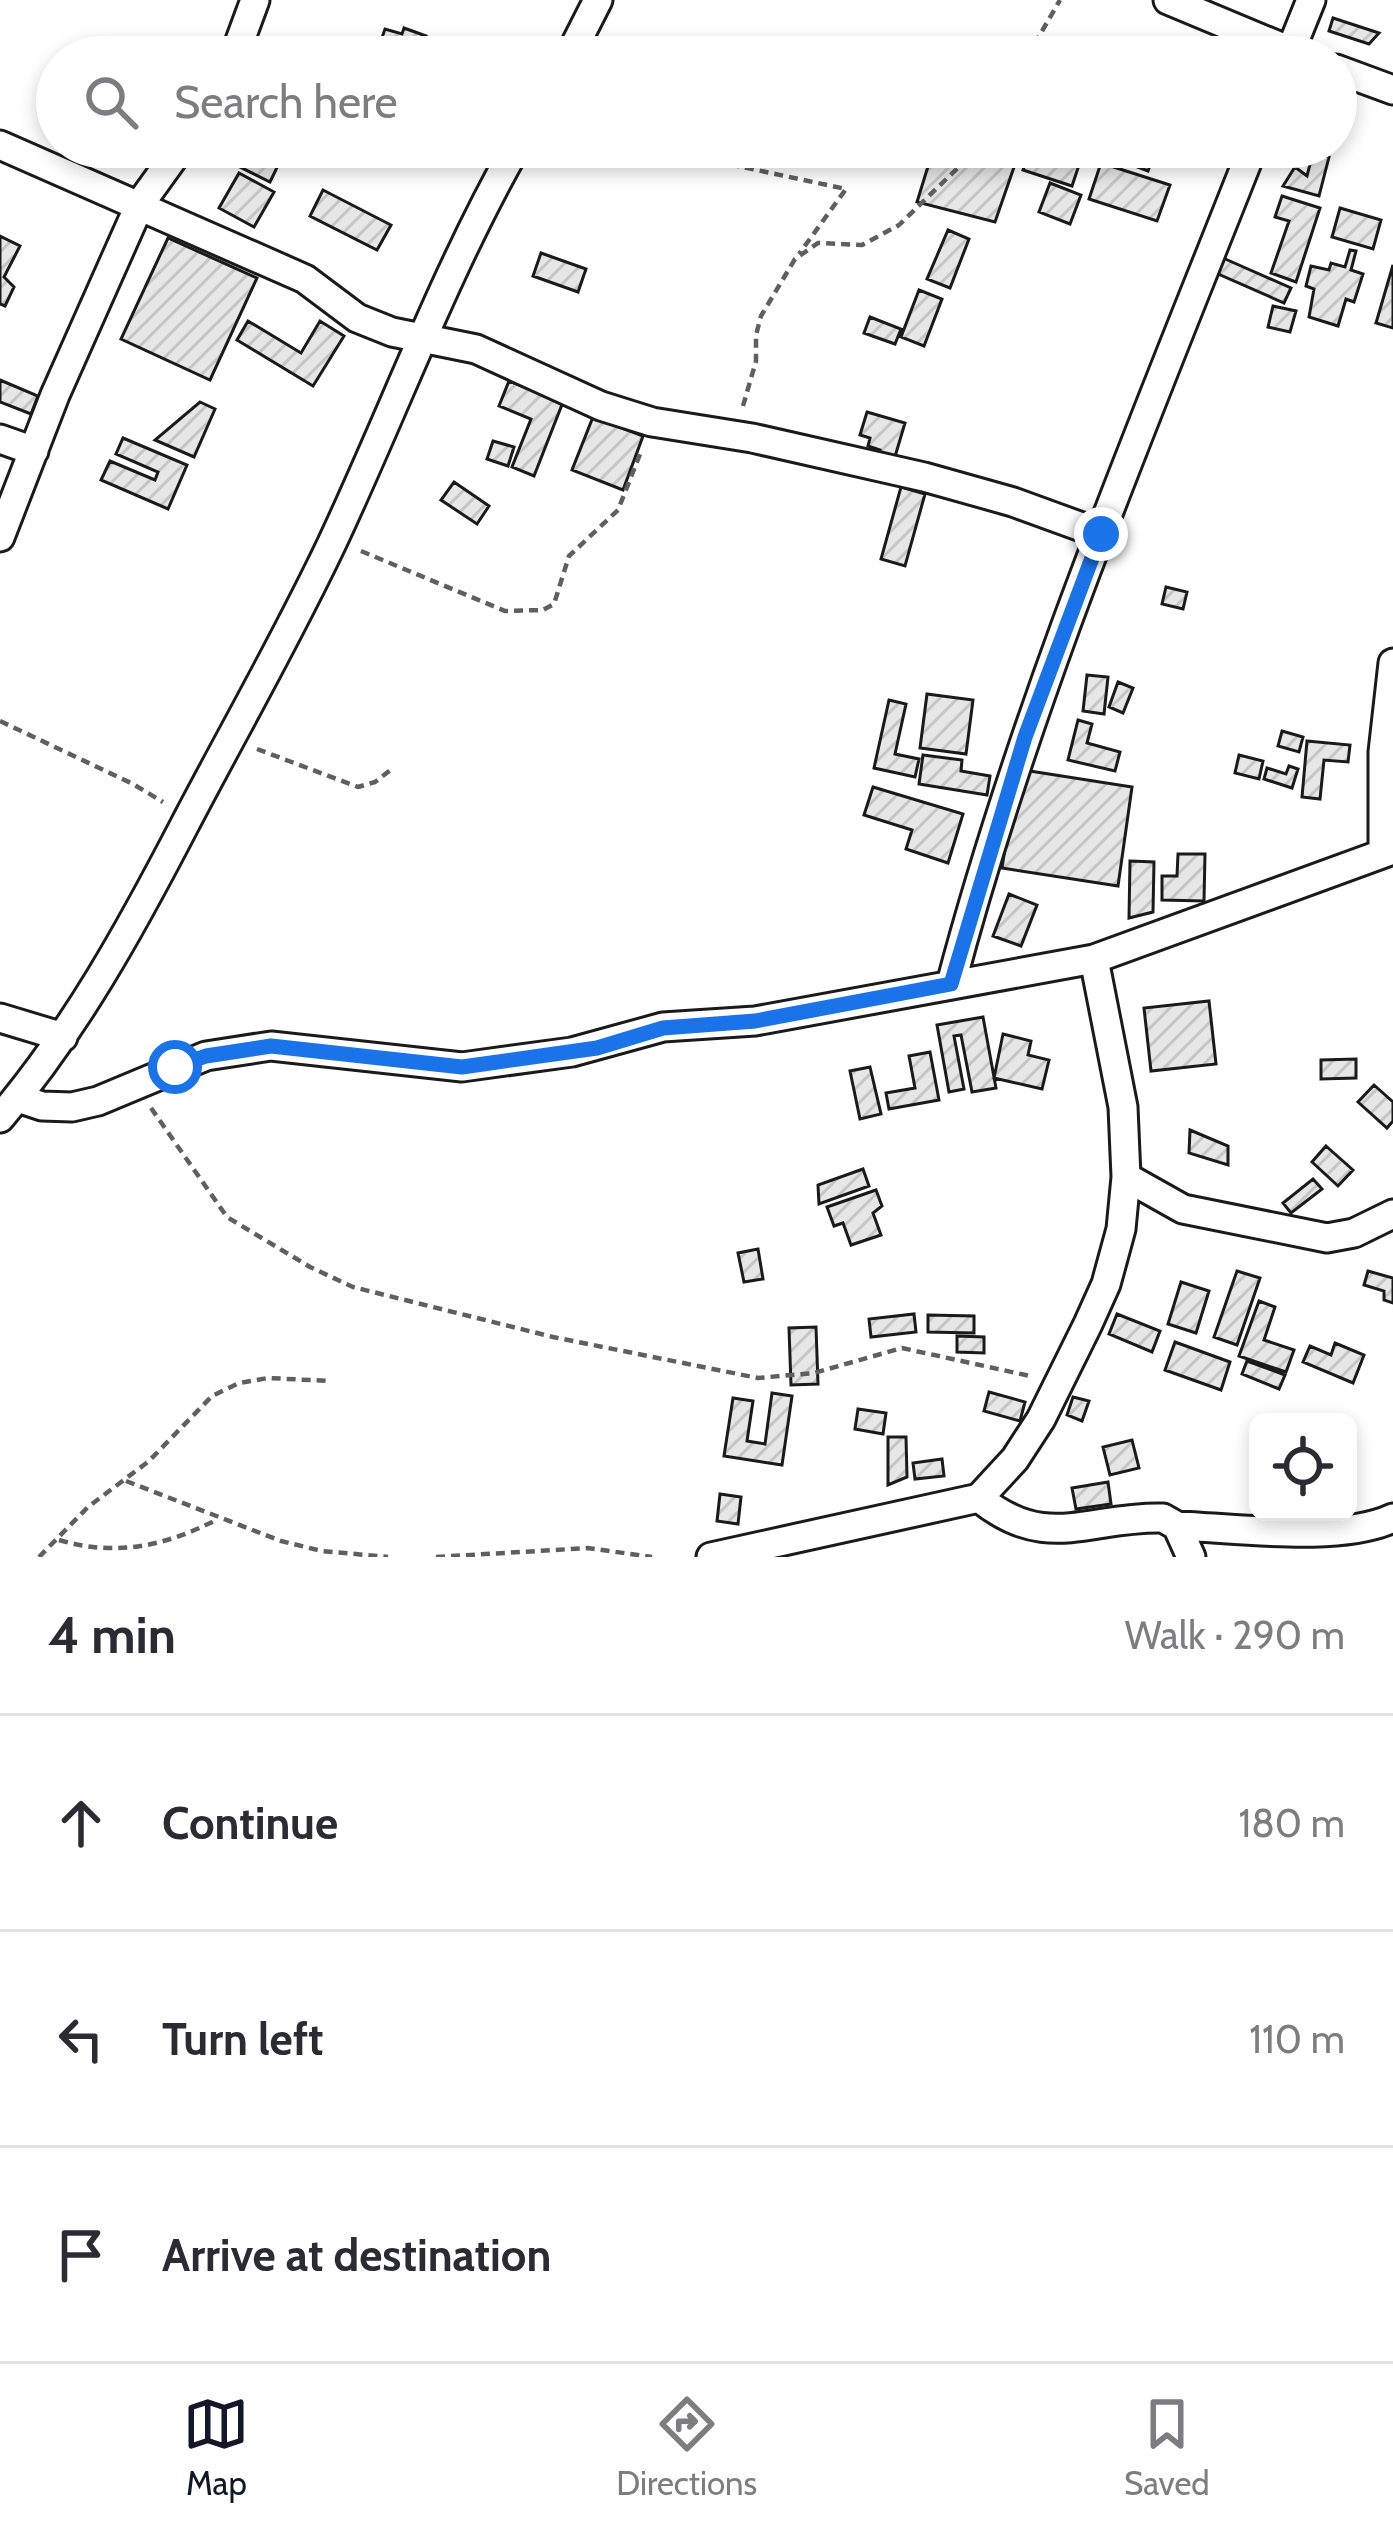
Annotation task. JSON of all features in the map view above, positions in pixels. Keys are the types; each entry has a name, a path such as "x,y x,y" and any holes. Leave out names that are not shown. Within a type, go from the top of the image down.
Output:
{"street":[{"path":"242,36 255,0"},
{"path":"580,36 598,0"},
{"path":"1168,0 1251,36"},
{"path":"1301,36 1311,0"},
{"path":"1357,76 1393,90"},
{"path":"0,145 36,160"},
{"path":"55,168 305,279 357,318 392,332 476,349 601,406 652,422 924,477 1101,534"},
{"path":"0,537 140,204 166,168"},
{"path":"9,1108 63,1037 141,910 227,752 334,539 422,337 504,168"},
{"path":"951,984 1025,737 1245,168"},
{"path":"0,439 34,451"},
{"path":"9,1108 72,1107 98,1101 206,1056 271,1046 462,1067 597,1048 663,1028 755,1021 1094,958 1388,852 1383,752 1393,663"},
{"path":"711,1557 979,1498 1015,1459 1106,1284 1121,1229 1126,1177 1124,1107 1094,958"},
{"path":"0,1018 63,1037"},
{"path":"1126,1177 1183,1209 1327,1238 1354,1233 1393,1214"},
{"path":"979,1498 1003,1517 1030,1527 1061,1530 1155,1518 1177,1526 1365,1529 1393,1518"},
{"path":"1177,1526 1191,1557"}],"path":[{"path":"1039,36 1060,0"},
{"path":"714,432 730,427 743,407 756,361 761,316 846,190 749,168"},
{"path":"795,260 818,243 862,245 899,225 958,168"},
{"path":"334,539 505,611 543,610 554,604 569,556 618,510 652,422"},
{"path":"0,721 133,784 188,819"},
{"path":"227,752 266,750 319,776 358,788 393,769"},
{"path":"134,1083 226,1217 353,1287 553,1337 758,1378 814,1373 889,1349 914,1348 1058,1383"},
{"path":"39,1557 88,1507 126,1481 212,1396 238,1383 268,1378 330,1381"},
{"path":"126,1481 218,1519 322,1551 388,1557"},
{"path":"59,1540 121,1551 192,1532 218,1519"},
{"path":"436,1557 588,1548 652,1557"}],"building":[{"path":"1333,18 1379,33 1369,44 1357,36 1329,31"},
{"path":"404,28 426,36 383,36 385,29 402,34"},
{"path":"242,168 277,168 270,182"},
{"path":"928,168 1014,168 995,222 917,202"},
{"path":"1024,168 1078,168 1072,186"},
{"path":"1099,168 1117,168 1170,185 1157,221 1089,199"},
{"path":"1294,168 1307,176 1309,168 1326,168 1319,196 1283,186"},
{"path":"239,173 274,192 254,227 219,208"},
{"path":"1050,183 1081,195 1070,224 1039,212"},
{"path":"323,190 391,225 377,250 310,216"},
{"path":"1282,196 1320,208 1296,282 1271,273 1289,221 1275,217"},
{"path":"1340,208 1381,220 1373,249 1332,237"},
{"path":"948,230 969,239 950,288 927,279"},
{"path":"0,236 20,246 4,277 14,287 5,306 0,304"},
{"path":"168,238 257,278 210,380 121,339"},
{"path":"1350,250 1356,251 1351,270 1363,274 1354,302 1346,299 1338,326 1309,317 1314,289 1306,286 1311,266 1345,267"},
{"path":"541,253 586,269 578,292 533,276"},
{"path":"1223,258 1291,288 1284,303 1216,273"},
{"path":"1393,265 1393,328 1376,323"},
{"path":"919,290 942,299 924,346 901,337"},
{"path":"1273,306 1296,311 1290,332 1268,327"},
{"path":"870,317 901,329 895,344 864,333"},
{"path":"248,321 301,353 320,321 344,336 313,386 237,340"},
{"path":"0,380 38,396 31,414 0,402"},
{"path":"509,381 563,402 534,476 512,467 531,419 499,406"},
{"path":"200,402 215,409 194,457 155,440"},
{"path":"867,412 905,423 891,470 876,466 880,450 868,446 870,438 860,435"},
{"path":"593,417 643,436 623,490 572,470"},
{"path":"123,438 187,465 168,509 101,480 110,461 155,480 158,472 116,454"},
{"path":"493,441 514,447 508,466 487,459"},
{"path":"454,482 489,506 477,524 441,500"},
{"path":"901,487 925,494 905,566 881,559"},
{"path":"1166,587 1187,592 1183,609 1162,604"},
{"path":"1087,675 1108,677 1104,714 1083,711"},
{"path":"1118,682 1133,688 1123,713 1109,707"},
{"path":"927,694 973,700 966,754 920,748"},
{"path":"889,700 906,704 895,754 919,759 915,777 874,768"},
{"path":"1078,720 1092,724 1087,743 1120,752 1115,771 1068,760"},
{"path":"1282,731 1303,737 1299,752 1278,746"},
{"path":"1307,741 1350,745 1348,762 1324,760 1320,799 1302,797"},
{"path":"923,755 962,760 961,771 990,776 987,795 919,784"},
{"path":"1239,755 1263,761 1259,779 1235,773"},
{"path":"1289,766 1298,769 1292,788 1264,779 1267,768 1286,774"},
{"path":"1017,769 1132,787 1118,886 1002,868"},
{"path":"873,787 963,814 948,863 906,849 912,830 864,815"},
{"path":"1178,854 1205,854 1204,901 1162,900 1162,876 1177,876"},
{"path":"1130,861 1154,862 1153,912 1129,918"},
{"path":"1009,894 1037,905 1021,946 993,936"},
{"path":"1209,1001 1216,1064 1151,1071 1144,1008"},
{"path":"983,1017 996,1088 972,1092 961,1035 954,1036 964,1089 949,1092 937,1025"},
{"path":"1003,1034 1031,1041 1028,1055 1049,1060 1042,1089 994,1078"},
{"path":"930,1052 939,1100 889,1109 886,1093 915,1088 909,1056"},
{"path":"1356,1059 1356,1078 1321,1079 1321,1060"},
{"path":"870,1067 881,1114 860,1119 850,1071"},
{"path":"1374,1085 1393,1102 1393,1121 1387,1128 1358,1102"},
{"path":"1190,1130 1228,1146 1228,1165 1189,1153"},
{"path":"1326,1146 1353,1170 1338,1186 1312,1162"},
{"path":"863,1169 869,1186 819,1204 818,1185"},
{"path":"1313,1179 1322,1189 1291,1213 1283,1203"},
{"path":"876,1190 882,1206 873,1213 881,1235 851,1245 843,1223 834,1226 827,1207"},
{"path":"758,1249 763,1279 744,1282 738,1253"},
{"path":"1237,1271 1260,1278 1237,1345 1214,1337"},
{"path":"1368,1271 1393,1278 1393,1303 1384,1300 1384,1291 1364,1285"},
{"path":"1181,1282 1209,1291 1196,1333 1168,1324"},
{"path":"1259,1301 1275,1307 1264,1340 1294,1350 1286,1372 1239,1356"},
{"path":"914,1314 916,1332 871,1337 869,1319"},
{"path":"1117,1314 1160,1331 1152,1352 1109,1334"},
{"path":"928,1315 974,1316 974,1333 928,1332"},
{"path":"816,1327 818,1384 791,1385 789,1328"},
{"path":"957,1336 984,1337 984,1353 957,1352"},
{"path":"1175,1342 1230,1362 1221,1390 1165,1370"},
{"path":"1335,1343 1364,1355 1353,1383 1303,1362 1310,1346 1331,1355"},
{"path":"1247,1361 1285,1375 1279,1389 1242,1374"},
{"path":"989,1392 1025,1402 1020,1421 984,1411"},
{"path":"772,1393 792,1396 782,1465 724,1456 733,1398 753,1401 747,1441 765,1444"},
{"path":"1073,1397 1089,1401 1082,1421 1067,1415"},
{"path":"858,1409 886,1413 883,1434 855,1429"},
{"path":"888,1437 906,1437 907,1477 888,1485"},
{"path":"1132,1440 1139,1468 1110,1475 1103,1447"},
{"path":"942,1459 944,1476 915,1479 913,1463"},
{"path":"1108,1482 1111,1504 1076,1509 1072,1488"},
{"path":"720,1494 741,1497 738,1524 717,1521"}],"route":[{"path":"175,1067 206,1056 271,1046 462,1067 597,1048 663,1028 755,1021 951,984 1025,737 1101,534"}]}
